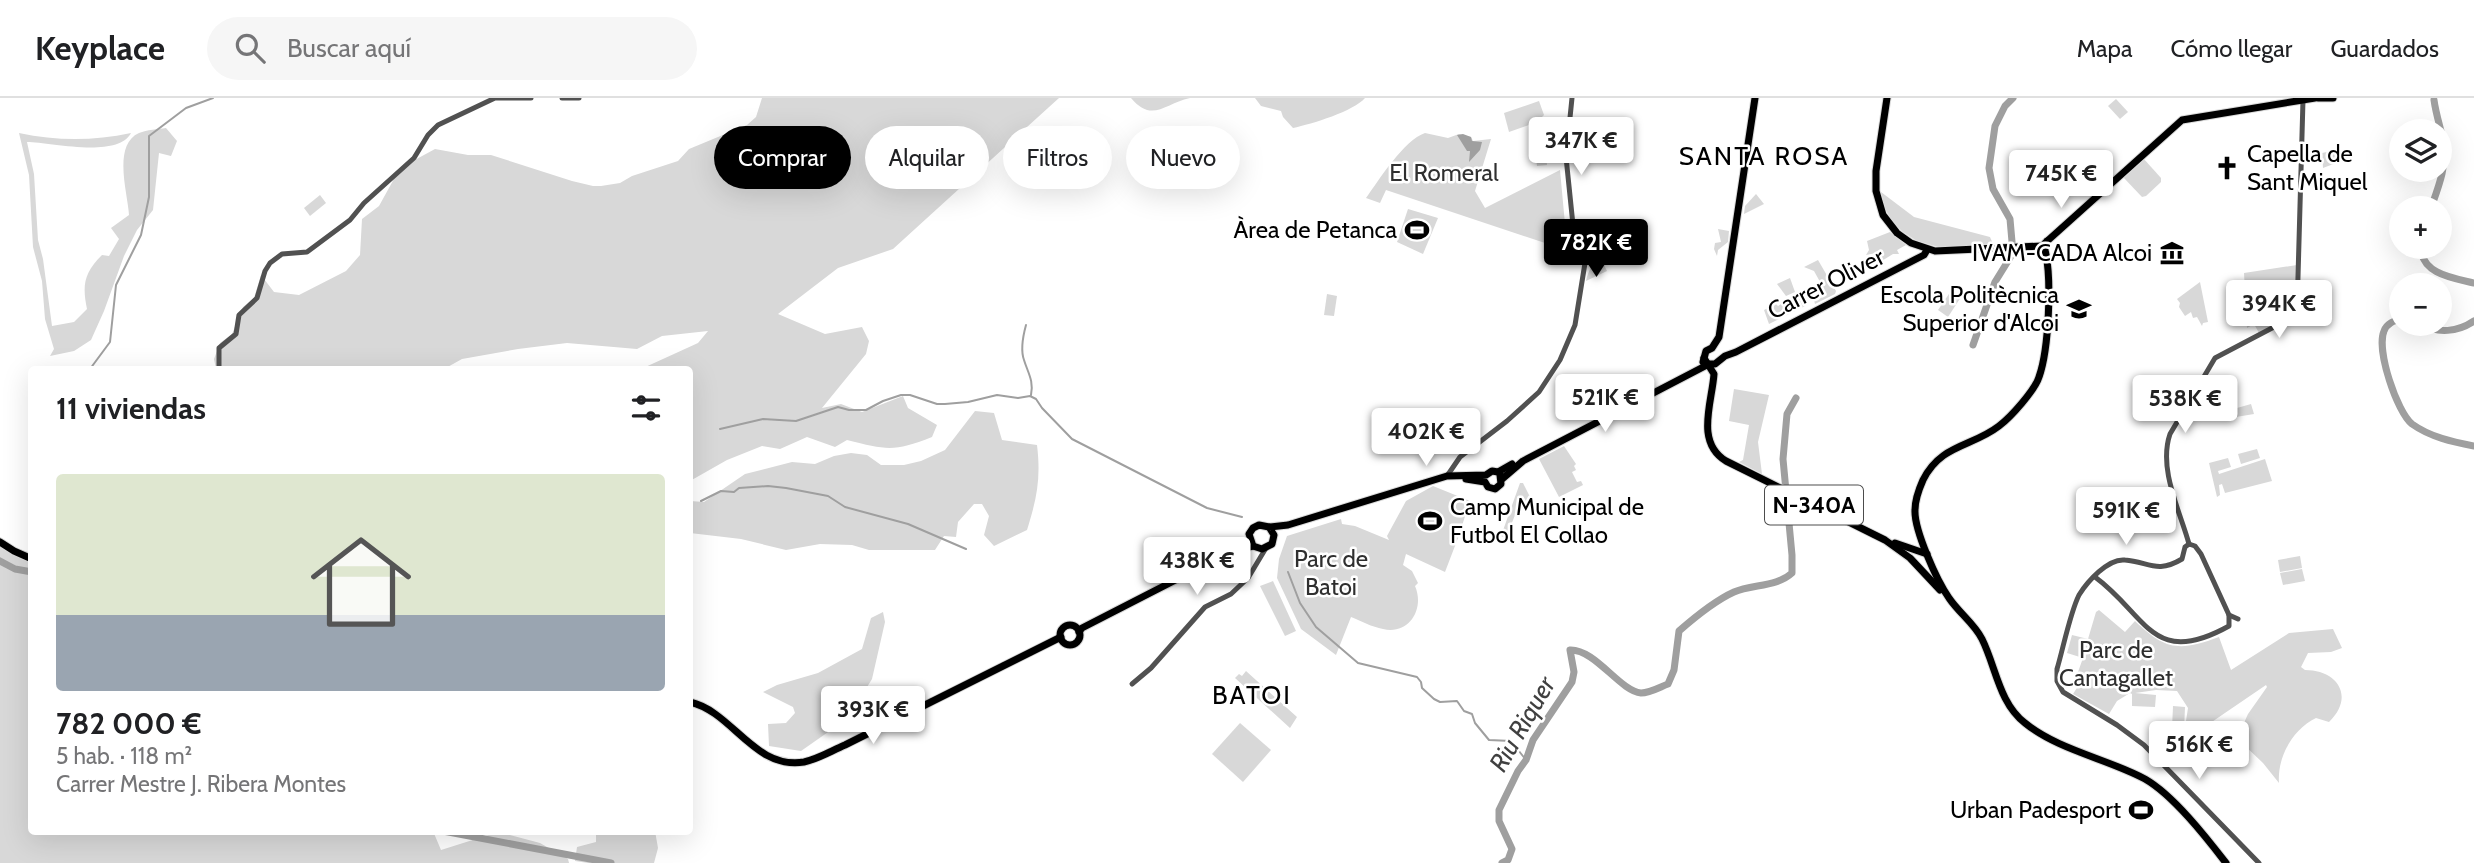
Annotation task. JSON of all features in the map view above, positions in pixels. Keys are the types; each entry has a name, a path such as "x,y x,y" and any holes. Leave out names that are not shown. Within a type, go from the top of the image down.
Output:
{"main road":[{"path":"1712,389 1720,361 1716,349 1755,98"},
{"path":"1887,98 1875,182 1877,200 1883,215 1897,233 1911,243 1938,252 2044,246 2180,121 2302,99 2333,98"},
{"path":"1949,598 1925,553 1914,512 1918,492 1928,470 1947,452 2002,424 2039,379 2049,315 2044,246"},
{"name":"Carrer Oliver","path":"1707,361 1716,364 1740,349 1924,255 1927,250"},
{"path":"1712,389 1714,374 1707,361 1706,351 1716,349"},
{"name":"Carrer Oliver","path":"1716,349 1728,352 1740,349"},
{"path":"1691,375 1707,361"},
{"path":"1500,475 1515,462 1523,461 1691,375 1709,372 1712,389"},
{"name":"N-340A","path":"1712,389 1707,425 1708,439 1715,452 1724,460 1885,540 1915,563"},
{"path":"1413,487 1485,479 1491,472 1500,475"},
{"path":"1485,479 1489,488 1495,489 1501,485 1500,475"},
{"path":"1080,629 1233,551 1257,525 1288,525 1447,476 1485,479"},
{"path":"1233,551 1266,548 1272,543 1274,536 1288,525"},
{"path":"1269,527 1274,536"},
{"path":"1249,536 1254,547"},
{"path":"0,540 14,551 28,556"},
{"path":"1885,540 1925,553"},
{"path":"1925,553 1915,554 1915,563 1981,636 2005,698 2021,720 2048,737 2153,785 2206,838 2225,863"},
{"path":"1925,573 1931,575 1934,571"},
{"path":"1060,640 1064,627 1071,625 1080,629"},
{"path":"1060,640 1068,645 1074,644 1079,639 1080,629"},
{"path":"693,703 713,712 766,756 785,762 803,762 826,754 1060,640"}],"street":[{"path":"219,366 219,348 236,334 239,315 257,298 265,271 277,257 288,252 307,252 350,220 364,203 414,159 428,135 438,125 485,101 531,98"},
{"path":"562,98 579,98"},
{"path":"1447,476 1465,452 1539,392 1560,360 1575,325 1585,264 1573,225 1566,157 1572,98"},
{"path":"2095,577 2164,640 2188,641 2229,626 2229,615 2197,550 2189,544 2167,468 2167,446 2170,434 2215,358 2295,315 2301,229 2302,99"},
{"path":"1456,462 1458,475"},
{"path":"2189,544 2185,547 2189,555"},
{"path":"1254,547 1256,564"},
{"path":"1132,684 1151,668 1204,608 1231,594 1248,578 1266,548"},
{"path":"2197,550 2162,567 2119,560 2106,565 2078,597 2057,678 2063,692 2124,729 2150,750 2259,863"},
{"path":"2229,615 2238,619"}],"green space":[{"path":"762,98 1059,98 1028,126 1003,126 1003,149 989,162 989,126 865,126 865,189 959,189 893,249 838,268 778,314 825,334 862,327 869,341 866,354 822,408 841,404 862,412 903,396 908,408 937,425 932,437 890,448 847,440 835,447 807,437 780,449 762,446 727,460 693,479 693,366 648,366 698,343 708,331 662,336 637,349 567,343 462,359 449,366 215,366 214,359 220,343 232,334 243,307 254,298 261,275 274,292 299,295 346,271 360,255 362,219 379,206 400,168 435,149 468,155 491,155 572,181 601,186 620,183 632,176 678,161 689,149 714,139 714,189 851,189 851,126 745,126 756,117"},
{"path":"1131,98 1190,98 1152,111 1138,105"},
{"path":"1255,98 1365,98 1342,112 1293,128 1281,111 1261,106"},
{"path":"2116,99 2128,112 2120,119 2108,106"},
{"path":"1539,101 1544,115 1537,122 1509,132 1504,113"},
{"path":"166,128 177,141 171,156 159,153 153,210 137,230 124,256 91,340 74,351 50,356 54,349 45,319 42,281 33,247 29,175 19,133 75,139 131,133 124,141 98,147 27,142 34,174 38,240 52,326 74,322 87,309 85,286 88,274 102,255 109,256 119,239 111,228 129,215 124,159 131,139 142,132"},
{"name":"El Romeral","path":"1425,133 1448,138 1459,134 1471,137 1473,141 1491,139 1475,191 1485,208 1560,170 1565,224 1549,237 1548,244 1386,190 1380,203 1366,198 1401,152"},
{"path":"1545,141 1547,165 1537,166 1534,142"},
{"path":"2341,149 2344,160 2323,168 2322,153"},
{"path":"2143,158 2161,178 2161,182 2142,197 2123,177"},
{"path":"1881,192 1914,217 1990,237 1993,244 1942,248 1917,241 1893,223 1884,207"},
{"path":"1756,194 1764,204 1744,214 1745,206"},
{"path":"320,195 326,203 310,216 304,208"},
{"name":"Àrea de Petanca","path":"1408,209 1438,218 1423,254 1397,242"},
{"path":"1581,219 1595,248 1582,244 1575,222"},
{"path":"1718,229 1729,231 1728,242 1718,250 1717,256 1715,243 1721,242"},
{"path":"1890,232 1906,245 1897,250 1899,254 1893,254 1880,262 1876,253 1866,255 1869,250 1867,241"},
{"path":"1598,253 1607,271 1586,281 1595,254"},
{"path":"1818,260 1836,291 1815,304 1813,296 1824,289 1814,271 1804,267"},
{"path":"2297,265 2295,301 2289,314 2259,333 2254,324 2247,328 2244,273"},
{"path":"1790,278 1795,292 1786,296 1777,284"},
{"path":"2200,282 2208,322 2202,326 2197,317 2193,318 2191,312 2185,316 2177,299"},
{"path":"1951,291 1961,297 1948,317 1938,310"},
{"path":"1327,294 1337,296 1334,316 1324,315"},
{"path":"1796,294 1805,306 1769,324 1764,310 1776,304 1778,306"},
{"path":"1734,389 1769,395 1758,442 1762,474 1739,462 1743,460 1749,425 1729,421"},
{"path":"2251,404 2254,414 2230,418 2230,410"},
{"path":"975,411 994,413 1002,440 1037,445 1037,488 1027,530 994,546 984,535 989,516 982,504 974,504 958,522 956,537 944,536 935,550 869,550 852,545 820,544 786,550 741,539 693,533 693,501 704,502 745,474 792,462 815,464 851,453 867,455 881,465 904,465 945,450"},
{"path":"1564,446 1576,464 1576,470 1572,472 1577,482 1581,481 1583,485 1559,497 1539,459"},
{"path":"2257,449 2260,458 2241,464 2238,454"},
{"path":"2228,458 2231,467 2218,471 2219,474 2265,459 2272,481 2225,493 2222,484 2219,485 2220,495 2217,497 2209,463"},
{"path":"1520,483 1523,483 1533,503 1515,515 1506,538 1501,536"},
{"name":"Parc de Batoi","path":"1433,486 1470,501 1445,572 1406,554 1403,565 1412,571 1418,583 1415,586 1418,603 1413,618 1400,628 1392,630 1375,627 1351,617 1336,655 1301,629 1277,578 1279,559 1287,536 1341,519 1342,524 1355,526 1389,540 1387,536 1406,501"},
{"path":"0,537 16,548 28,552 28,835 435,835 441,850 488,835 509,835 540,843 568,859 569,863 0,863"},
{"path":"1176,538 1190,565 1170,576 1156,549"},
{"path":"2300,556 2302,568 2280,572 2278,560"},
{"path":"2302,569 2305,581 2283,585 2280,573"},
{"path":"1273,581 1296,631 1285,636 1260,586"},
{"name":"Parc de Cantagallet","path":"2099,610 2125,632 2135,621 2155,638 2173,646 2193,645 2219,637 2231,670 2289,633 2333,629 2342,648 2331,652 2308,653 2301,667 2317,671 2334,680 2342,695 2337,713 2329,722 2316,718 2300,729 2284,754 2279,783 2243,744 2239,734 2266,685 2200,730 2192,726 2184,734 2188,708 2177,691 2135,693 2156,695 2155,707 2132,706 2130,693 2117,701 2109,714 2073,694 2082,680 2078,672 2083,658 2067,653 2072,635 2088,639"},
{"path":"883,612 885,622 872,679 859,700 831,730 801,751 769,746 768,724 786,723 795,713 793,707 763,692 818,673 862,649 871,618"},
{"path":"1246,671 1297,717 1290,728 1235,678"},
{"path":"2173,706 2185,707 2184,730 2172,729"},
{"path":"1240,723 1271,750 1243,782 1212,754"},
{"path":"596,835 656,835 658,848 654,863 575,861 577,847 596,842"}],"shaded area":[{"path":"1457,135 1471,137 1472,141 1482,142 1480,150 1469,162 1470,151 1467,151"}],"waterway":[{"path":"92,366 110,342 116,285 141,235 149,197 149,136 186,108 213,98"},
{"name":"Riu Riquer","path":"1973,345 1995,282 2013,253 2010,219 1993,189 1989,168 1995,126 2005,106 2013,98"},
{"path":"2434,100 2445,152 2435,196"},
{"path":"2424,259 2432,269 2448,277 2474,283"},
{"path":"2452,329 2474,321"},
{"path":"1026,325 1022,351 1031,381 1031,395"},
{"path":"2389,325 2382,340 2385,366 2394,394 2406,417 2426,432 2474,446"},
{"path":"720,429 763,419 796,421 838,407 866,410 901,395 910,395 937,404 968,402 997,395 1018,398 1030,396 1036,399 1072,439 1207,508 1242,517"},
{"name":"Riu Riquer","path":"1502,863 1508,860 1512,849 1499,821 1499,810 1526,760 1533,740 1572,682 1574,672 1570,650 1589,656 1633,691 1651,691 1668,684 1674,670 1679,631 1692,620 1734,592 1779,581 1792,573 1783,459 1787,414 1796,398"},
{"path":"701,501 721,491 734,492 739,488 786,488 828,496 845,507 908,524 966,549"},
{"path":"0,561 15,569 28,571"},
{"path":"1288,572 1300,603 1316,627 1358,663 1417,677 1422,688 1434,699 1440,702 1457,701 1464,711 1472,714 1475,723 1489,740 1511,741 1526,760"},
{"path":"464,835 611,863"}],"place":[{"name":"Capella de Sant Miquel","path":"2227,168"},
{"name":"Àrea de Petanca","path":"1417,230"},
{"name":"IVAM-CADA Alcoi","path":"2172,253"},
{"name":"Escola Politècnica Superior d'Alcoi","path":"2079,309"},
{"name":"Camp Municipal de Futbol El Collao","path":"1430,521"},
{"name":"Urban Padesport","path":"2141,810"}],"district":[{"name":"SANTA ROSA","path":"1764,156"},
{"name":"BATOI","path":"1252,695"}]}
